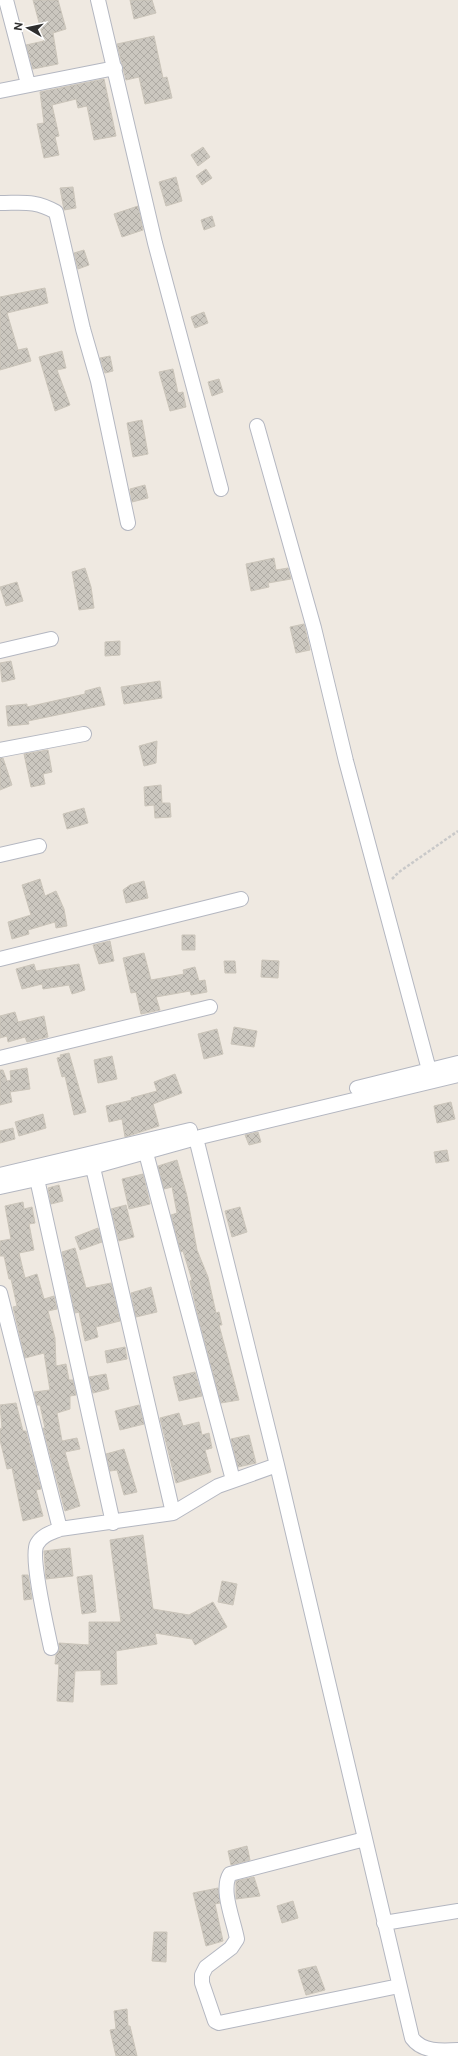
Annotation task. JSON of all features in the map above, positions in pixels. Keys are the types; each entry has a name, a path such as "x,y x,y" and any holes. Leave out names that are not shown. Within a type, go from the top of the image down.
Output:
{"street":[{"path":"6,0 28,84"},
{"path":"98,0 155,243 221,489"},
{"path":"0,91 28,84 115,68"},
{"path":"0,203 29,202 43,204 56,212 83,329 98,382 128,522"},
{"path":"257,426 314,628 430,1076"},
{"path":"0,651 51,639"},
{"path":"0,750 84,734"},
{"path":"0,855 39,846"},
{"path":"0,958 241,899"},
{"path":"0,1058 210,1007"},
{"path":"1,1181 91,1161 146,1153 196,1138 430,1076 458,1064"},
{"path":"91,1161 141,1143 430,1076 458,1075"},
{"path":"196,1138 277,1465 398,1986 412,2038 417,2045 442,2050 458,2050"},
{"path":"146,1153 233,1480"},
{"path":"91,1161 173,1513"},
{"path":"35,1173 114,1523"},
{"path":"0,1293 60,1529"},
{"path":"51,1648 35,1561 36,1545 43,1536 60,1529 114,1523 173,1513 218,1486 277,1465"},
{"path":"365,1839 230,1874 226,1884 228,1904 237,1939 231,1948 206,1967 202,1974 202,1983 215,2021 219,2023 398,1986"},
{"path":"384,1923 458,1911"}],"path":[{"path":"383,899 389,883 399,872 458,831"}],"building":[{"path":"33,0 58,0 66,29 53,33 58,64 33,69 26,45 44,41"},
{"path":"130,0 152,0 156,13 134,19"},
{"path":"154,36 163,78 167,77 172,98 145,104 139,77 126,80 117,44"},
{"path":"104,79 116,136 94,140 87,106 78,108 76,99 52,105 59,136 55,137 59,155 44,158 37,124 44,123 40,92"},
{"path":"203,147 210,157 198,166 191,155"},
{"path":"206,169 212,178 202,185 196,176"},
{"path":"176,177 182,201 166,206 159,182"},
{"path":"73,187 76,208 64,210 60,188"},
{"path":"138,206 143,230 122,237 114,214"},
{"path":"212,216 215,226 204,230 201,220"},
{"path":"84,250 89,265 78,269 74,253"},
{"path":"45,288 48,303 7,313 18,350 27,348 31,361 0,370 0,297"},
{"path":"204,312 208,323 195,328 191,317"},
{"path":"62,351 66,368 57,370 70,405 55,411 39,357"},
{"path":"110,356 113,371 105,373 100,358"},
{"path":"173,369 178,393 183,392 186,407 170,411 159,372"},
{"path":"219,379 223,392 212,396 208,382"},
{"path":"142,420 148,454 133,457 127,423"},
{"path":"145,485 148,498 132,502 130,489"},
{"path":"274,558 276,570 288,568 291,579 268,583 269,587 251,591 246,564"},
{"path":"85,568 91,587 94,608 79,610 72,572"},
{"path":"17,582 23,601 6,606 0,587"},
{"path":"304,624 310,650 296,653 290,627"},
{"path":"120,641 120,655 105,656 105,642"},
{"path":"11,661 15,679 2,682 0,663"},
{"path":"160,681 162,698 124,704 121,687"},
{"path":"100,687 105,705 28,721 29,724 8,726 6,706 27,704 27,707 85,694 85,691"},
{"path":"157,741 156,763 144,766 139,746"},
{"path":"48,750 52,772 43,774 45,784 31,787 24,754"},
{"path":"0,758 3,758 12,785 0,790"},
{"path":"161,785 162,803 170,803 171,817 155,818 154,805 145,806 144,787"},
{"path":"84,808 88,823 67,829 63,814"},
{"path":"40,879 45,896 56,891 64,909 67,926 56,928 55,922 28,930 29,934 12,939 8,922 31,915 22,885"},
{"path":"144,881 148,898 126,903 123,890 130,885"},
{"path":"182,935 195,935 195,950 182,950"},
{"path":"110,941 114,961 99,964 93,945"},
{"path":"144,953 151,980 184,974 183,970 195,967 199,981 205,980 207,992 191,995 190,991 156,997 160,1010 141,1014 136,992 131,993 123,958"},
{"path":"262,960 279,961 278,978 261,977"},
{"path":"224,961 235,961 236,973 225,973"},
{"path":"34,964 36,971 79,964 85,990 72,994 69,985 43,989 42,984 22,989 16,969"},
{"path":"15,1012 18,1022 44,1016 48,1037 27,1042 25,1037 8,1042 7,1036 0,1038 0,1016"},
{"path":"234,1027 257,1031 254,1047 231,1044"},
{"path":"217,1029 223,1054 204,1059 198,1034"},
{"path":"69,1053 86,1112 74,1115 65,1076 62,1077 57,1058 61,1057 60,1055"},
{"path":"112,1056 117,1079 98,1083 94,1060"},
{"path":"27,1068 30,1089 10,1092 12,1102 0,1105 0,1070 3,1070 7,1081 11,1080 10,1071"},
{"path":"175,1074 182,1093 153,1104 159,1126 125,1137 122,1119 109,1122 106,1106 132,1100 131,1098 157,1091 154,1082"},
{"path":"451,1102 455,1119 437,1123 434,1106"},
{"path":"43,1114 46,1128 19,1136 15,1122"},
{"path":"13,1128 15,1139 0,1143 0,1131"},
{"path":"258,1132 261,1142 249,1145 245,1135"},
{"path":"447,1150 449,1161 436,1163 434,1152"},
{"path":"177,1160 187,1196 197,1250 208,1277 216,1313 219,1312 222,1325 219,1325 239,1400 221,1403 198,1316 190,1281 192,1280 183,1251 181,1252 171,1215 177,1213 172,1187 164,1189 159,1170 158,1166"},
{"path":"143,1174 150,1204 129,1209 122,1179"},
{"path":"59,1185 63,1201 51,1204 48,1188"},
{"path":"23,1202 24,1209 32,1207 35,1223 29,1224 34,1250 19,1253 25,1278 37,1274 44,1299 54,1296 57,1309 48,1311 55,1338 56,1366 66,1364 69,1380 73,1380 76,1395 70,1396 70,1409 57,1413 62,1441 77,1438 80,1449 65,1452 80,1506 65,1511 43,1428 45,1428 40,1405 37,1405 34,1392 50,1390 44,1353 25,1358 13,1307 17,1306 11,1279 9,1279 4,1256 0,1256 0,1241 11,1239 5,1206"},
{"path":"126,1205 134,1237 119,1241 111,1209"},
{"path":"240,1207 247,1232 232,1237 225,1211"},
{"path":"98,1228 102,1242 80,1250 75,1237"},
{"path":"75,1248 86,1288 111,1283 120,1321 96,1327 98,1337 85,1341 79,1312 75,1313 62,1252"},
{"path":"151,1287 157,1312 136,1317 131,1293"},
{"path":"125,1347 127,1359 107,1363 105,1351"},
{"path":"195,1372 202,1396 179,1401 173,1377"},
{"path":"106,1374 109,1389 93,1393 89,1377"},
{"path":"16,1403 23,1431 26,1431 41,1489 36,1490 43,1516 23,1521 12,1468 7,1469 0,1440 0,1429 2,1428 0,1405"},
{"path":"139,1405 144,1424 120,1430 115,1411"},
{"path":"179,1413 183,1426 199,1422 202,1435 209,1433 212,1448 205,1450 211,1472 176,1483 160,1418"},
{"path":"249,1435 256,1463 238,1467 231,1439"},
{"path":"124,1449 137,1492 124,1495 117,1470 110,1471 106,1454"},
{"path":"143,1535 153,1609 189,1615 213,1602 227,1627 195,1645 192,1639 155,1633 157,1644 116,1651 117,1684 101,1685 101,1670 75,1671 73,1702 57,1701 59,1664 55,1664 56,1655 59,1650 59,1643 89,1645 89,1622 121,1622 110,1540"},
{"path":"70,1548 73,1576 46,1579 44,1551"},
{"path":"22,1575 28,1575 32,1599 24,1600"},
{"path":"92,1575 96,1612 82,1614 77,1577"},
{"path":"222,1581 237,1584 233,1605 218,1602"},
{"path":"247,1846 250,1860 231,1865 228,1851"},
{"path":"254,1877 260,1896 236,1899 236,1881"},
{"path":"218,1888 220,1903 215,1904 223,1941 206,1946 193,1893"},
{"path":"293,1901 298,1918 282,1923 277,1906"},
{"path":"154,1932 167,1932 166,1962 152,1961"},
{"path":"316,1966 325,1990 306,1995 298,1970"},
{"path":"127,2009 128,2026 130,2026 137,2056 116,2056 110,2030 116,2029 114,2011"}]}
